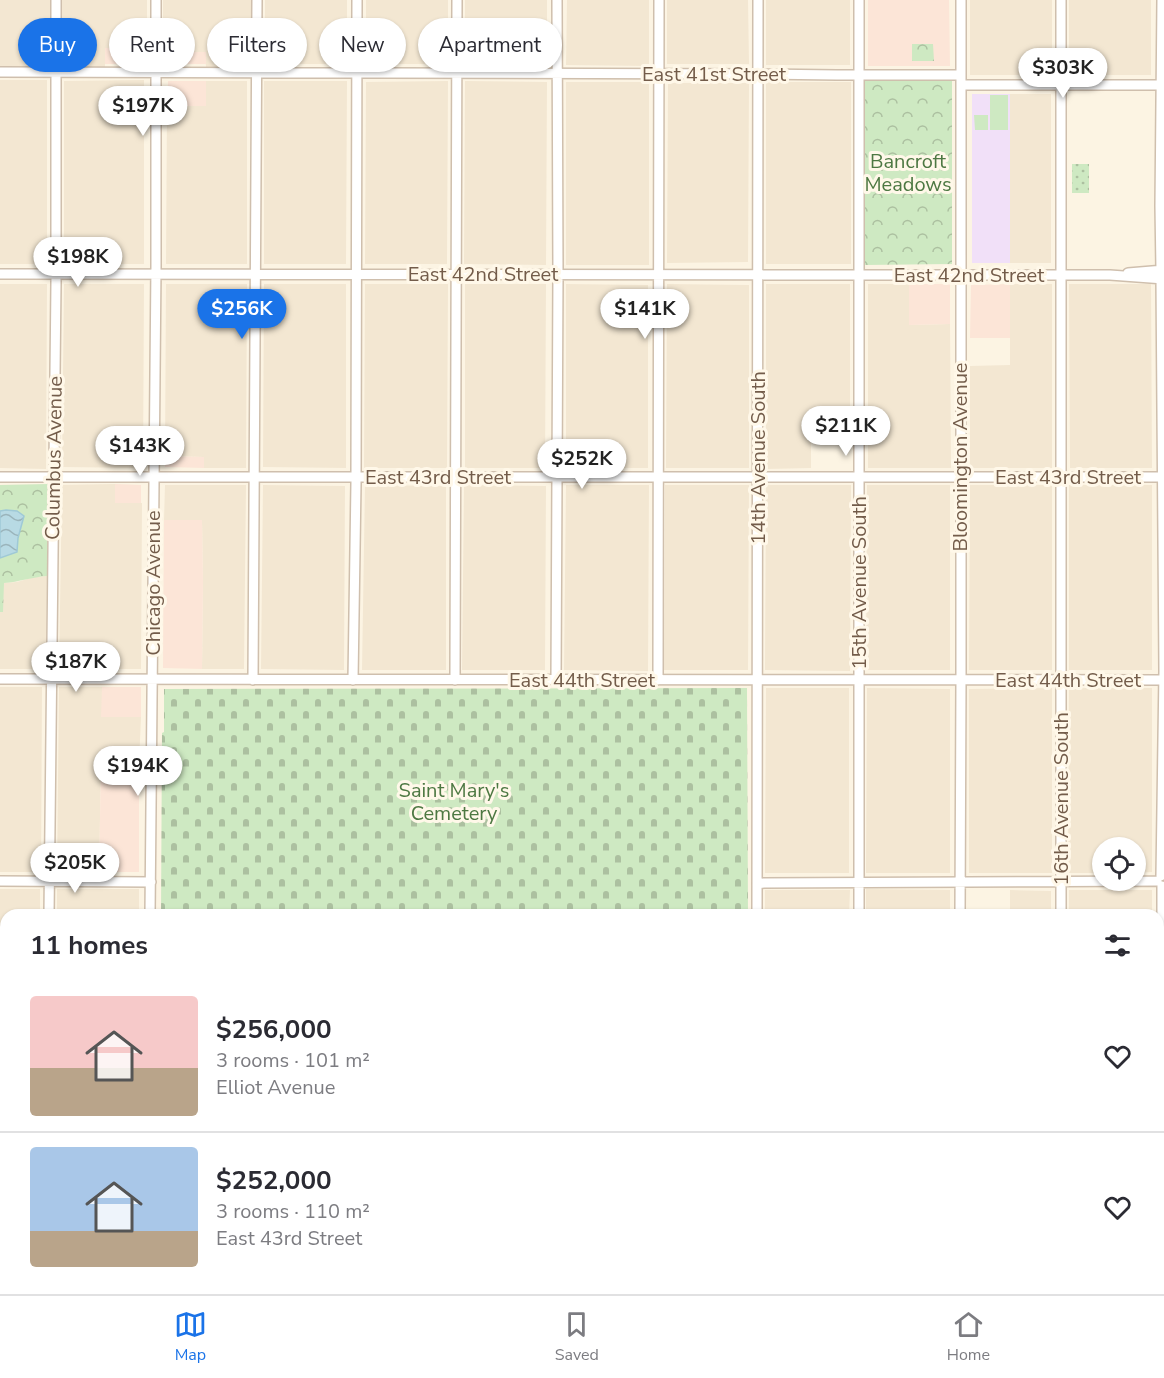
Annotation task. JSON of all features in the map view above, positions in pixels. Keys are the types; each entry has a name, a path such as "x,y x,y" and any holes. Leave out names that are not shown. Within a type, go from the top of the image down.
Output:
{"street":[{"name":"Columbus Avenue","path":"49,909 56,274 56,0"},
{"name":"Chicago Avenue","path":"150,909 156,0"},
{"path":"253,680 257,0"},
{"path":"353,680 356,477 357,0"},
{"path":"455,680 457,0"},
{"path":"556,680 557,0"},
{"path":"657,680 659,0"},
{"name":"14th Avenue South","path":"757,909 758,0"},
{"name":"15th Avenue South","path":"859,0 859,909"},
{"name":"Bloomington Avenue","path":"960,909 961,0"},
{"name":"16th Avenue South","path":"1061,0 1061,909"},
{"path":"1162,0 1164,680 1162,909"},
{"name":"East 41st Street","path":"0,72 961,75"},
{"path":"961,85 1162,85"},
{"name":"East 42nd Street","path":"0,274 1162,274"},
{"name":"East 43rd Street","path":"0,477 1163,478"},
{"name":"East 44th Street","path":"0,679 1164,680"},
{"path":"0,881 151,882"},
{"path":"757,884 1162,881"}],"shaded area":[{"path":"0,0 50,0 50,18 18,18 18,67 0,67"},
{"path":"60,0 147,0 147,18 109,18 109,48 105,48 105,67 97,67 97,18 60,18"},
{"path":"163,0 251,0 251,18 207,18 207,67 205,52 195,52 195,18 163,18"},
{"path":"265,0 347,0 347,18 319,18 319,64 307,64 307,18 265,18"},
{"path":"366,0 448,0 448,18 418,18 418,64 406,64 406,18 366,18"},
{"path":"465,0 547,0 547,18 465,18"},
{"path":"567,0 649,0 649,66 566,65"},
{"path":"667,0 748,0 749,64 667,64"},
{"path":"766,0 850,0 850,65 766,65"},
{"path":"868,0 949,0 950,66 868,66"},
{"path":"970,0 1052,0 1052,75 970,75"},
{"path":"1069,0 1151,0 1151,75 1069,75"},
{"path":"105,48 109,48 109,64 105,64"},
{"path":"195,52 206,52 206,64 195,64"},
{"path":"0,80 47,80 47,264 0,264"},
{"path":"144,80 144,264 64,264 64,81"},
{"path":"168,81 206,81 206,106 167,106"},
{"path":"206,81 247,81 247,264 166,264 167,106 205,106"},
{"path":"264,81 347,81 346,264 264,264"},
{"path":"448,81 447,264 365,264 366,82"},
{"path":"465,81 547,82 546,265 464,264"},
{"path":"566,82 649,82 649,265 566,265"},
{"path":"766,82 851,82 851,264 766,264"},
{"path":"668,83 749,83 748,262 667,263"},
{"path":"972,94 1010,94 1010,263 972,263"},
{"path":"1010,94 1051,94 1051,263 1010,263"},
{"path":"0,284 47,284 46,469 0,468"},
{"path":"64,284 144,284 143,468 62,467"},
{"path":"166,284 247,284 246,468 204,468 204,457 165,456"},
{"path":"264,284 346,284 346,468 263,467"},
{"path":"365,284 448,284 447,468 364,468"},
{"path":"465,284 546,284 545,468 465,468"},
{"path":"566,284 648,285 648,468 566,468"},
{"path":"667,284 749,285 749,468 666,468"},
{"path":"766,284 850,284 850,436 811,437 811,468 766,469"},
{"path":"868,284 909,284 909,325 950,324 951,468 868,468"},
{"path":"909,284 950,284 950,324 909,325"},
{"path":"1010,284 1052,284 1052,468 970,468 970,366 1010,365"},
{"path":"1010,284 1010,338 970,338 971,285"},
{"path":"1069,284 1151,284 1152,468 1070,468"},
{"path":"165,456 204,457 204,468 165,467"},
{"path":"115,484 115,503 142,503 141,669 59,669 62,485"},
{"path":"115,484 141,485 141,503 115,503"},
{"path":"165,485 246,485 244,669 202,669 202,521 164,520"},
{"path":"263,485 345,486 344,670 261,669"},
{"path":"365,485 446,486 446,670 362,670"},
{"path":"464,485 546,486 545,670 462,670"},
{"path":"566,485 649,485 648,671 564,670"},
{"path":"665,485 749,485 748,670 664,670"},
{"path":"766,485 851,485 850,671 765,670"},
{"path":"867,485 950,485 950,670 866,670"},
{"path":"970,485 1052,485 1052,670 969,670"},
{"path":"1069,485 1152,485 1152,670 1069,670"},
{"path":"164,520 202,520 202,669 163,668"},
{"path":"47,576 46,669 0,669 0,612 3,612 3,583"},
{"path":"0,687 42,687 41,872 0,872"},
{"path":"59,687 102,687 102,717 141,717 139,763 101,763 99,872 57,872"},
{"path":"102,687 141,687 141,717 101,717"},
{"path":"766,688 849,688 849,873 765,873"},
{"path":"867,688 950,689 950,873 866,873"},
{"path":"1052,688 1052,873 969,873 969,689"},
{"path":"1069,688 1152,688 1152,872 1146,872 1146,837 1092,837 1092,873 1068,873"},
{"path":"101,762 139,763 139,872 99,872"},
{"path":"0,889 40,889 40,909 0,909"},
{"path":"57,889 139,889 139,909 57,909"},
{"path":"866,889 950,890 950,909 866,909"},
{"path":"765,890 850,890 849,909 765,909"},
{"path":"1010,890 1051,891 1051,909 1010,909"},
{"path":"1069,890 1152,890 1152,909 1069,909"}],"green space":[{"path":"912,44 933,44 934,61 912,61"},
{"name":"Bancroft Meadows","path":"865,80 952,80 952,264 865,265"},
{"path":"990,95 1008,95 1008,130 990,130"},
{"path":"974,115 988,115 988,130 975,130"},
{"path":"1072,164 1089,164 1089,193 1072,193"},
{"path":"48,484 47,576 4,583 3,612 0,612 0,485"},
{"name":"Saint Mary's Cemetery","path":"747,688 748,909 161,909 164,689"}],"water":[{"path":"0,511 17,511 24,516 17,552 0,558"}]}
